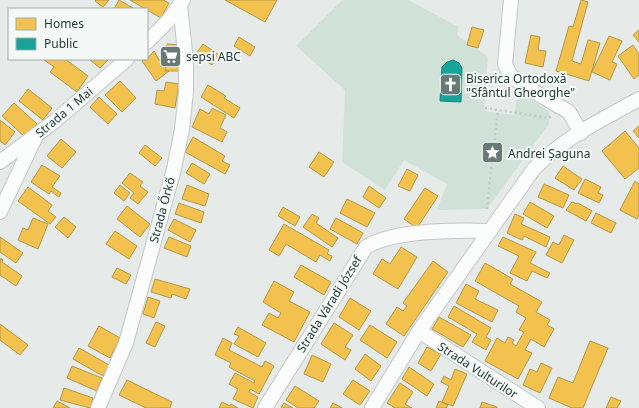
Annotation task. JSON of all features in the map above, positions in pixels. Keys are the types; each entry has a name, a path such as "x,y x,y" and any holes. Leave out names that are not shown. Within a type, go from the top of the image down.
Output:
{"street":[{"path":"511,0 505,64 510,74 523,85 569,112 580,133"},
{"path":"148,41 168,21 182,2"},
{"name":"Strada Őrkő","path":"98,408 126,343 174,169 182,129 186,92 186,62 182,2"},
{"name":"Strada 1 Mai","path":"0,162 36,136 126,60"},
{"path":"372,408 419,331 533,170 560,144 639,99"},
{"path":"0,212 36,136"},
{"name":"Strada Váradi József","path":"265,408 366,247 375,241 450,230 490,231"},
{"name":"Strada Vulturilor","path":"419,331 538,408"}],"path":[{"path":"485,108 549,118"},
{"path":"494,145 498,110"},
{"path":"492,161 486,157 484,152 487,147 494,145"},
{"path":"487,209 492,161 500,155 500,150 494,145"}],"green space":[{"path":"342,0 408,0 459,27 457,35 488,57 484,111 514,115 518,92 550,112 549,124 487,209 437,210 447,184 404,160 385,190 342,162 345,90 296,46"}],"building: Homes":[{"path":"109,0 103,7 95,1"},
{"path":"119,0 133,8 115,8"},
{"path":"130,0 163,0 169,3 161,18 148,10 148,8 144,8"},
{"path":"225,0 277,0 265,22"},
{"path":"581,0 588,2 572,61 581,64 588,40 600,43 589,81 556,71 569,26 573,27"},
{"path":"472,27 484,30 478,48 467,45"},
{"path":"639,30 639,42 633,35"},
{"path":"531,35 540,37 538,50 546,51 543,67 525,63"},
{"path":"609,36 622,41 612,62 617,64 610,80 592,72"},
{"path":"239,37 255,47 250,56 234,46"},
{"path":"167,44 180,45 179,71 165,71"},
{"path":"203,44 219,55 212,65 196,54"},
{"path":"633,45 639,54 639,75 634,79 618,56"},
{"path":"154,51 159,60 166,61 165,71 169,71 156,81 142,61 148,60"},
{"path":"44,60 66,60 88,76 77,92 50,72 54,67"},
{"path":"90,60 108,60 100,68"},
{"path":"120,81 136,98 122,112 105,95"},
{"path":"166,82 179,84 175,108 155,104 157,90 164,91"},
{"path":"208,85 226,96 224,98 240,108 234,118 201,97"},
{"path":"28,89 52,108 43,120 19,101"},
{"path":"99,97 117,114 108,124 90,107"},
{"path":"14,103 37,124 25,137 2,116"},
{"path":"212,108 226,115 220,128 227,132 222,142 192,127 200,109 209,114"},
{"path":"0,120 15,132 5,145 0,141"},
{"path":"639,126 639,138 633,131"},
{"path":"625,131 639,148 639,168 625,179 602,151"},
{"path":"193,137 225,156 222,161 230,165 225,174 185,152"},
{"path":"61,139 76,152 62,168 47,156"},
{"path":"145,145 162,158 155,166 139,153"},
{"path":"319,152 334,162 324,177 309,167"},
{"path":"192,163 210,174 204,184 186,173"},
{"path":"42,165 60,176 52,187 61,193 59,197 51,191 49,194 31,182"},
{"path":"563,166 582,179 574,190 555,178"},
{"path":"407,169 418,175 410,191 398,186"},
{"path":"130,173 143,182 140,186 148,192 138,204 130,198 134,193 122,183"},
{"path":"585,179 601,187 598,193 603,195 599,203 578,193"},
{"path":"635,181 639,184 639,215 637,219 620,210"},
{"path":"544,184 569,195 563,208 538,197"},
{"path":"120,185 130,193 124,201 114,193"},
{"path":"187,185 209,194 205,206 182,199"},
{"path":"369,186 386,198 379,208 363,197"},
{"path":"28,187 52,205 48,211 56,217 50,224 18,201"},
{"path":"425,188 438,196 417,228 404,219"},
{"path":"347,199 375,213 367,227 340,213"},
{"path":"530,202 554,216 547,228 523,214"},
{"path":"572,202 578,203 592,211 586,221 566,210"},
{"path":"179,203 204,212 201,223 175,214"},
{"path":"127,206 150,224 140,237 117,219"},
{"path":"283,207 300,217 295,226 278,216"},
{"path":"596,213 616,223 611,233 591,223"},
{"path":"312,214 319,218 316,223 338,238 332,247 303,227"},
{"path":"515,214 524,218 521,224 550,237 546,247 524,236 522,240 507,233"},
{"path":"64,217 76,227 68,238 55,227"},
{"path":"33,218 48,224 38,249 18,240 23,228 28,230"},
{"path":"336,218 363,233 357,244 330,229"},
{"path":"174,219 196,230 190,242 168,230"},
{"path":"284,224 329,250 327,254 332,256 330,261 320,255 316,262 286,244 279,256 269,250"},
{"path":"115,231 137,246 129,259 106,244"},
{"path":"564,235 574,240 562,263 546,255 553,242 559,245"},
{"path":"0,237 23,253 16,263 0,252"},
{"path":"169,237 191,246 187,257 164,248"},
{"path":"503,237 536,252 530,263 550,273 547,278 532,271 527,281 510,273 519,256 498,246"},
{"path":"401,247 417,257 398,289 373,274 382,259 390,264"},
{"path":"0,258 3,260 2,262 22,276 16,286 0,275"},
{"path":"433,261 448,272 404,336 386,324 397,307 403,311 407,306 403,303"},
{"path":"485,263 513,279 510,284 542,302 536,312 550,320 547,325 554,329 544,347 531,339 525,350 532,353 518,379 485,361 497,338 505,343 508,337 514,340 512,343 516,346 524,332 519,330 526,318 516,312 519,306 475,281"},
{"path":"301,265 331,282 324,295 294,277"},
{"path":"117,268 131,275 126,284 112,277"},
{"path":"155,279 190,289 186,299 172,294 171,298 151,292"},
{"path":"274,281 294,292 289,301 310,312 294,342 262,325 269,313 278,318 281,313 263,302"},
{"path":"466,284 479,291 475,299 498,310 492,322 456,303"},
{"path":"148,297 160,301 154,318 143,314"},
{"path":"350,298 371,311 359,330 339,317"},
{"path":"454,306 491,328 486,337 491,340 486,350 472,342 477,334 448,317"},
{"path":"439,317 471,335 463,347 432,329"},
{"path":"156,322 165,326 155,347 146,343"},
{"path":"334,323 353,335 345,347 351,350 345,360 321,344"},
{"path":"0,324 28,345 20,355 0,340"},
{"path":"370,325 397,342 387,358 360,340"},
{"path":"99,326 120,338 110,358 88,346"},
{"path":"238,327 266,343 258,357 234,344 239,336 234,334"},
{"path":"223,338 232,343 229,350 262,367 265,361 274,366 259,394 250,389 249,392 258,397 253,408 233,399 238,389 229,384 235,373 254,383 255,381 229,367 231,363 215,355"},
{"path":"590,341 608,348 583,408 572,408 549,398 558,377 573,383"},
{"path":"427,347 441,354 431,371 418,363"},
{"path":"79,348 109,365 103,376 73,359"},
{"path":"365,354 381,366 371,381 355,369"},
{"path":"312,355 331,364 323,382 304,374"},
{"path":"541,363 552,368 540,393 523,385 530,369 537,372"},
{"path":"72,366 102,378 97,391 67,378"},
{"path":"409,367 434,384 427,396 402,379"},
{"path":"455,369 467,374 453,406 442,402 449,386 441,382 444,376 451,380"},
{"path":"127,380 172,402 170,408 146,408 119,395"},
{"path":"353,380 370,391 360,405 343,394"},
{"path":"400,383 413,392 405,404 412,408 395,408 387,403"},
{"path":"295,386 319,401 314,408 298,408 286,400"},
{"path":"64,388 93,398 90,408 60,400"},
{"path":"611,397 621,401 617,408 606,408"},
{"path":"57,401 70,408 53,408"},
{"path":"439,401 448,405 446,408 436,408"},
{"path":"222,402 230,406 231,404 238,408 219,408"},
{"path":"482,402 497,407 497,408 480,408"},
{"path":"284,403 293,408 281,408"},
{"path":"333,403 342,408 330,408"}],"building: Public":[{"name":"Biserica Ortodoxă \"Sfântul Gheorghe\"","path":"453,60 459,63 462,68 461,102 440,101 442,67 447,62"}],"place":[{"name":"sepsi ABC","path":"171,56"},
{"name":"Biserica Ortodoxă \"Sfântul Gheorghe\"","path":"451,85"},
{"name":"Andrei Șaguna","path":"493,153"}]}
